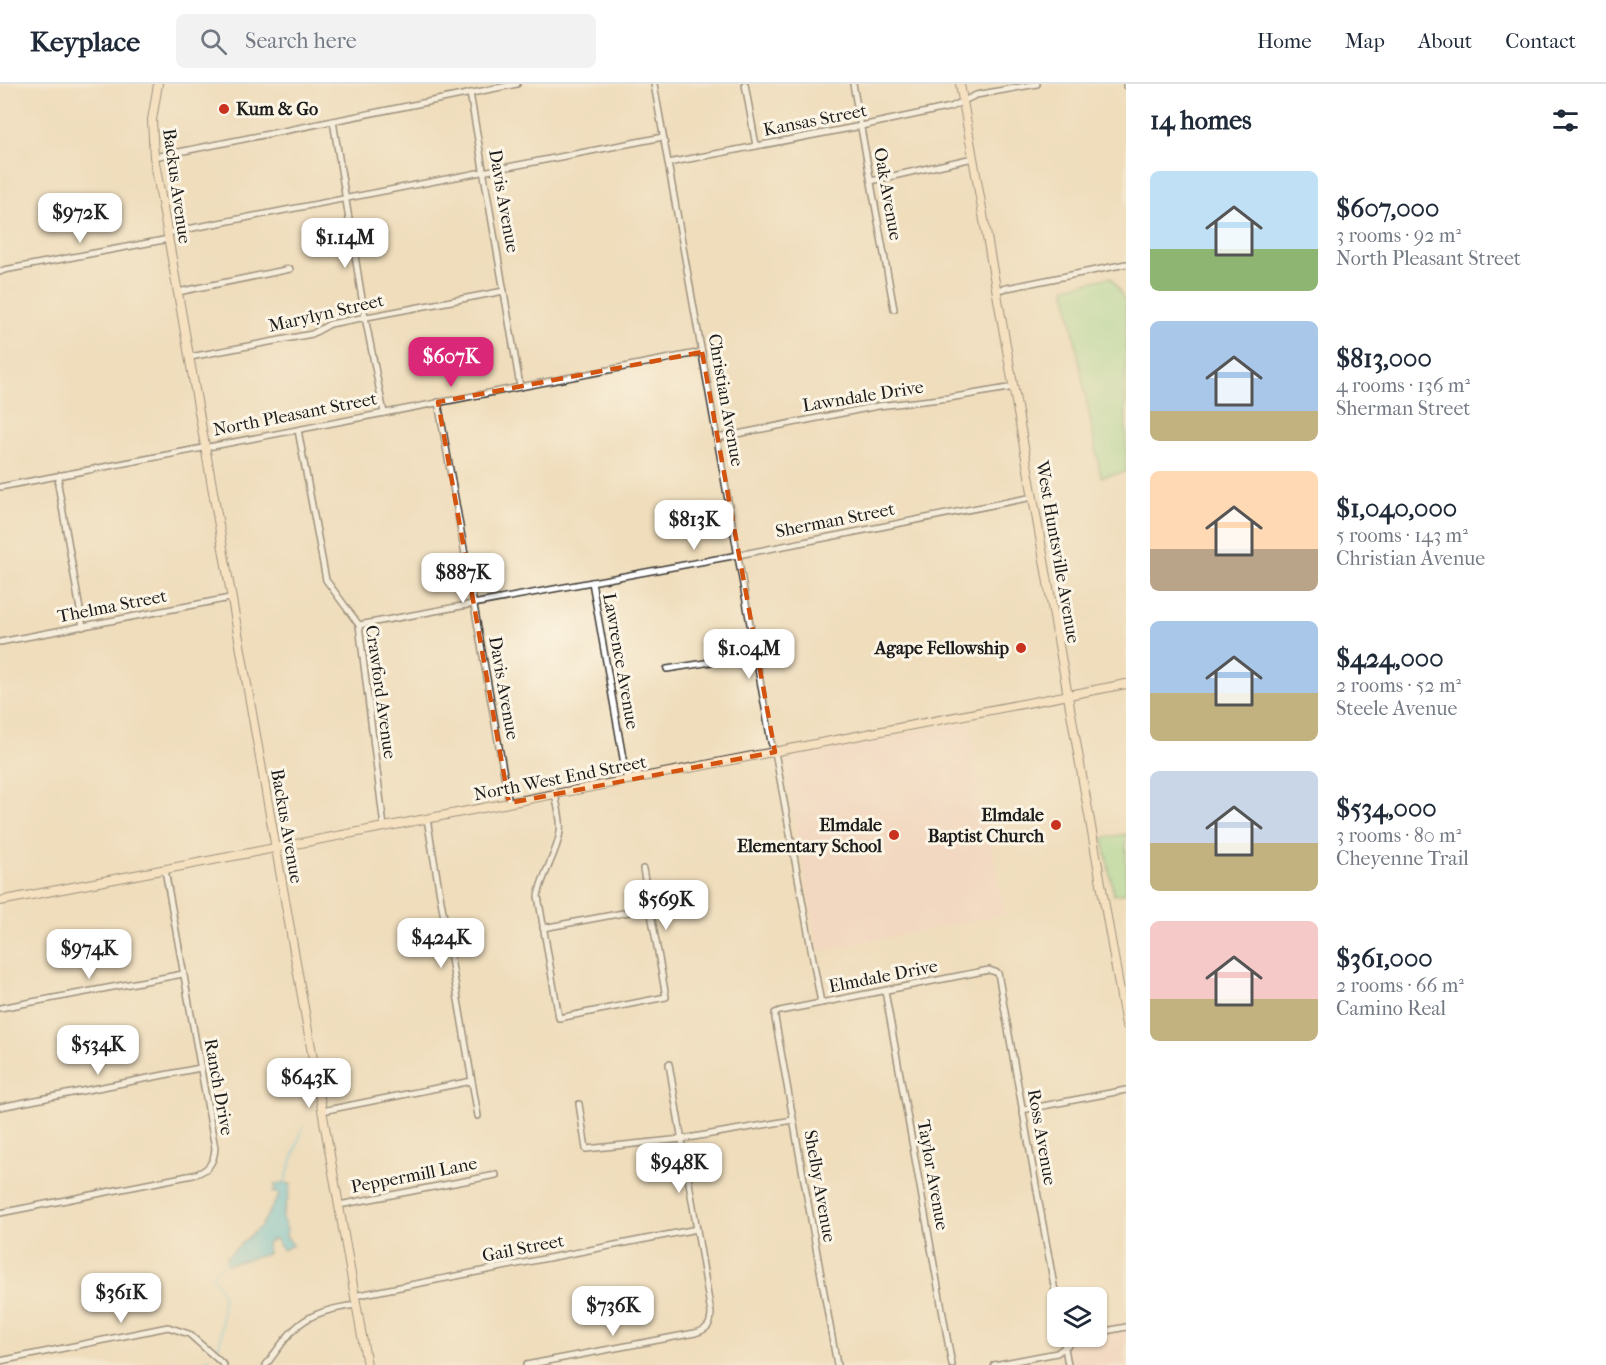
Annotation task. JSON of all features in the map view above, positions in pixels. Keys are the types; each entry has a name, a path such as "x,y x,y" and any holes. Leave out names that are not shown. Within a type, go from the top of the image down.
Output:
{"street":[{"path":"152,84 156,95"},
{"name":"Backus Avenue","path":"158,84 153,120 154,157 366,1365"},
{"path":"154,157 517,84"},
{"name":"Christian Avenue","path":"654,84 771,742 775,752 821,1003"},
{"path":"745,84 756,146"},
{"name":"Oak Avenue","path":"853,84 894,309"},
{"name":"West Huntsville Avenue","path":"960,84 1126,1025"},
{"name":"Kansas Street","path":"668,163 951,107 976,95 1037,84"},
{"name":"Davis Avenue","path":"470,93 520,386"},
{"path":"333,121 365,317 384,413"},
{"path":"0,272 345,198 663,137"},
{"path":"871,180 973,158"},
{"path":"997,290 1126,264"},
{"path":"178,292 290,269"},
{"name":"Marylyn Street","path":"190,357 312,334 330,324 504,291"},
{"name":"North Pleasant Street","path":"0,487 702,352"},
{"name":"Lawndale Drive","path":"717,438 878,406 949,398 1014,387"},
{"name":"Davis Avenue","path":"438,402 509,803"},
{"name":"Crawford Avenue","path":"298,430 326,580 359,625 384,827"},
{"path":"60,475 58,484 83,627"},
{"name":"Sherman Street","path":"359,625 738,555 1033,497"},
{"name":"Lawrence Avenue","path":"592,582 627,781"},
{"name":"Thelma Street","path":"0,642 230,598"},
{"path":"667,669 756,655"},
{"name":"North West End Street","path":"0,901 1126,684"},
{"path":"555,794 560,833 538,896 559,1018 666,997 643,869"},
{"path":"427,819 478,1116"},
{"name":"Ranch Drive","path":"0,1213 203,1172 214,1158 215,1148 165,870"},
{"path":"543,928 650,908"},
{"name":"Elmdale Drive","path":"775,1013 989,970 996,971"},
{"name":"Ross Avenue","path":"996,971 1054,1287"},
{"path":"0,1008 183,974"},
{"name":"Taylor Avenue","path":"885,991 952,1365"},
{"name":"Shelby Avenue","path":"775,1013 837,1365"},
{"path":"526,1365 695,1333 708,1328 711,1322 669,1064"},
{"path":"0,1107 200,1068"},
{"path":"322,1111 472,1081"},
{"path":"1022,1110 1126,1090"},
{"path":"579,1104 586,1149 682,1139 793,1119"},
{"name":"Peppermill Lane","path":"339,1205 496,1175"},
{"name":"Gail Street","path":"266,1365 299,1324 328,1310 355,1301 697,1229"},
{"path":"1,1362 168,1327 189,1334 224,1365"},
{"path":"1107,1331 1126,1327"},
{"path":"994,1365 1057,1353 1064,1347 1068,1365"}],"highlighted area":[{"path":"702,352 775,752 509,803 438,402"}],"shaded area":[{"name":"Elmdale Elementary School","path":"969,721 1004,914 819,951 783,757"},
{"path":"1126,1322 1126,1365 1061,1365 1058,1347 1107,1347 1107,1325"}],"green space":[{"path":"1111,277 1126,302 1126,472 1101,477 1065,287"},
{"path":"1126,834 1126,893 1114,895 1103,838"}],"water":[{"path":"274,1184 291,1184 282,1218 287,1229 286,1236 293,1245 283,1250 275,1239 267,1244 268,1254 227,1265 226,1257 261,1226 280,1194 273,1192 276,1188"}],"waterway":[{"path":"284,1184 303,1127"},
{"path":"217,1351 221,1338 223,1294 212,1274 228,1261"},
{"path":"168,1365 171,1362 203,1362 210,1358"}],"place":[{"name":"Kum & Go","path":"224,109"},
{"name":"Agape Fellowship","path":"1021,648"},
{"name":"Elmdale Baptist Church","path":"1056,825"},
{"name":"Elmdale Elementary School","path":"894,835"}]}
